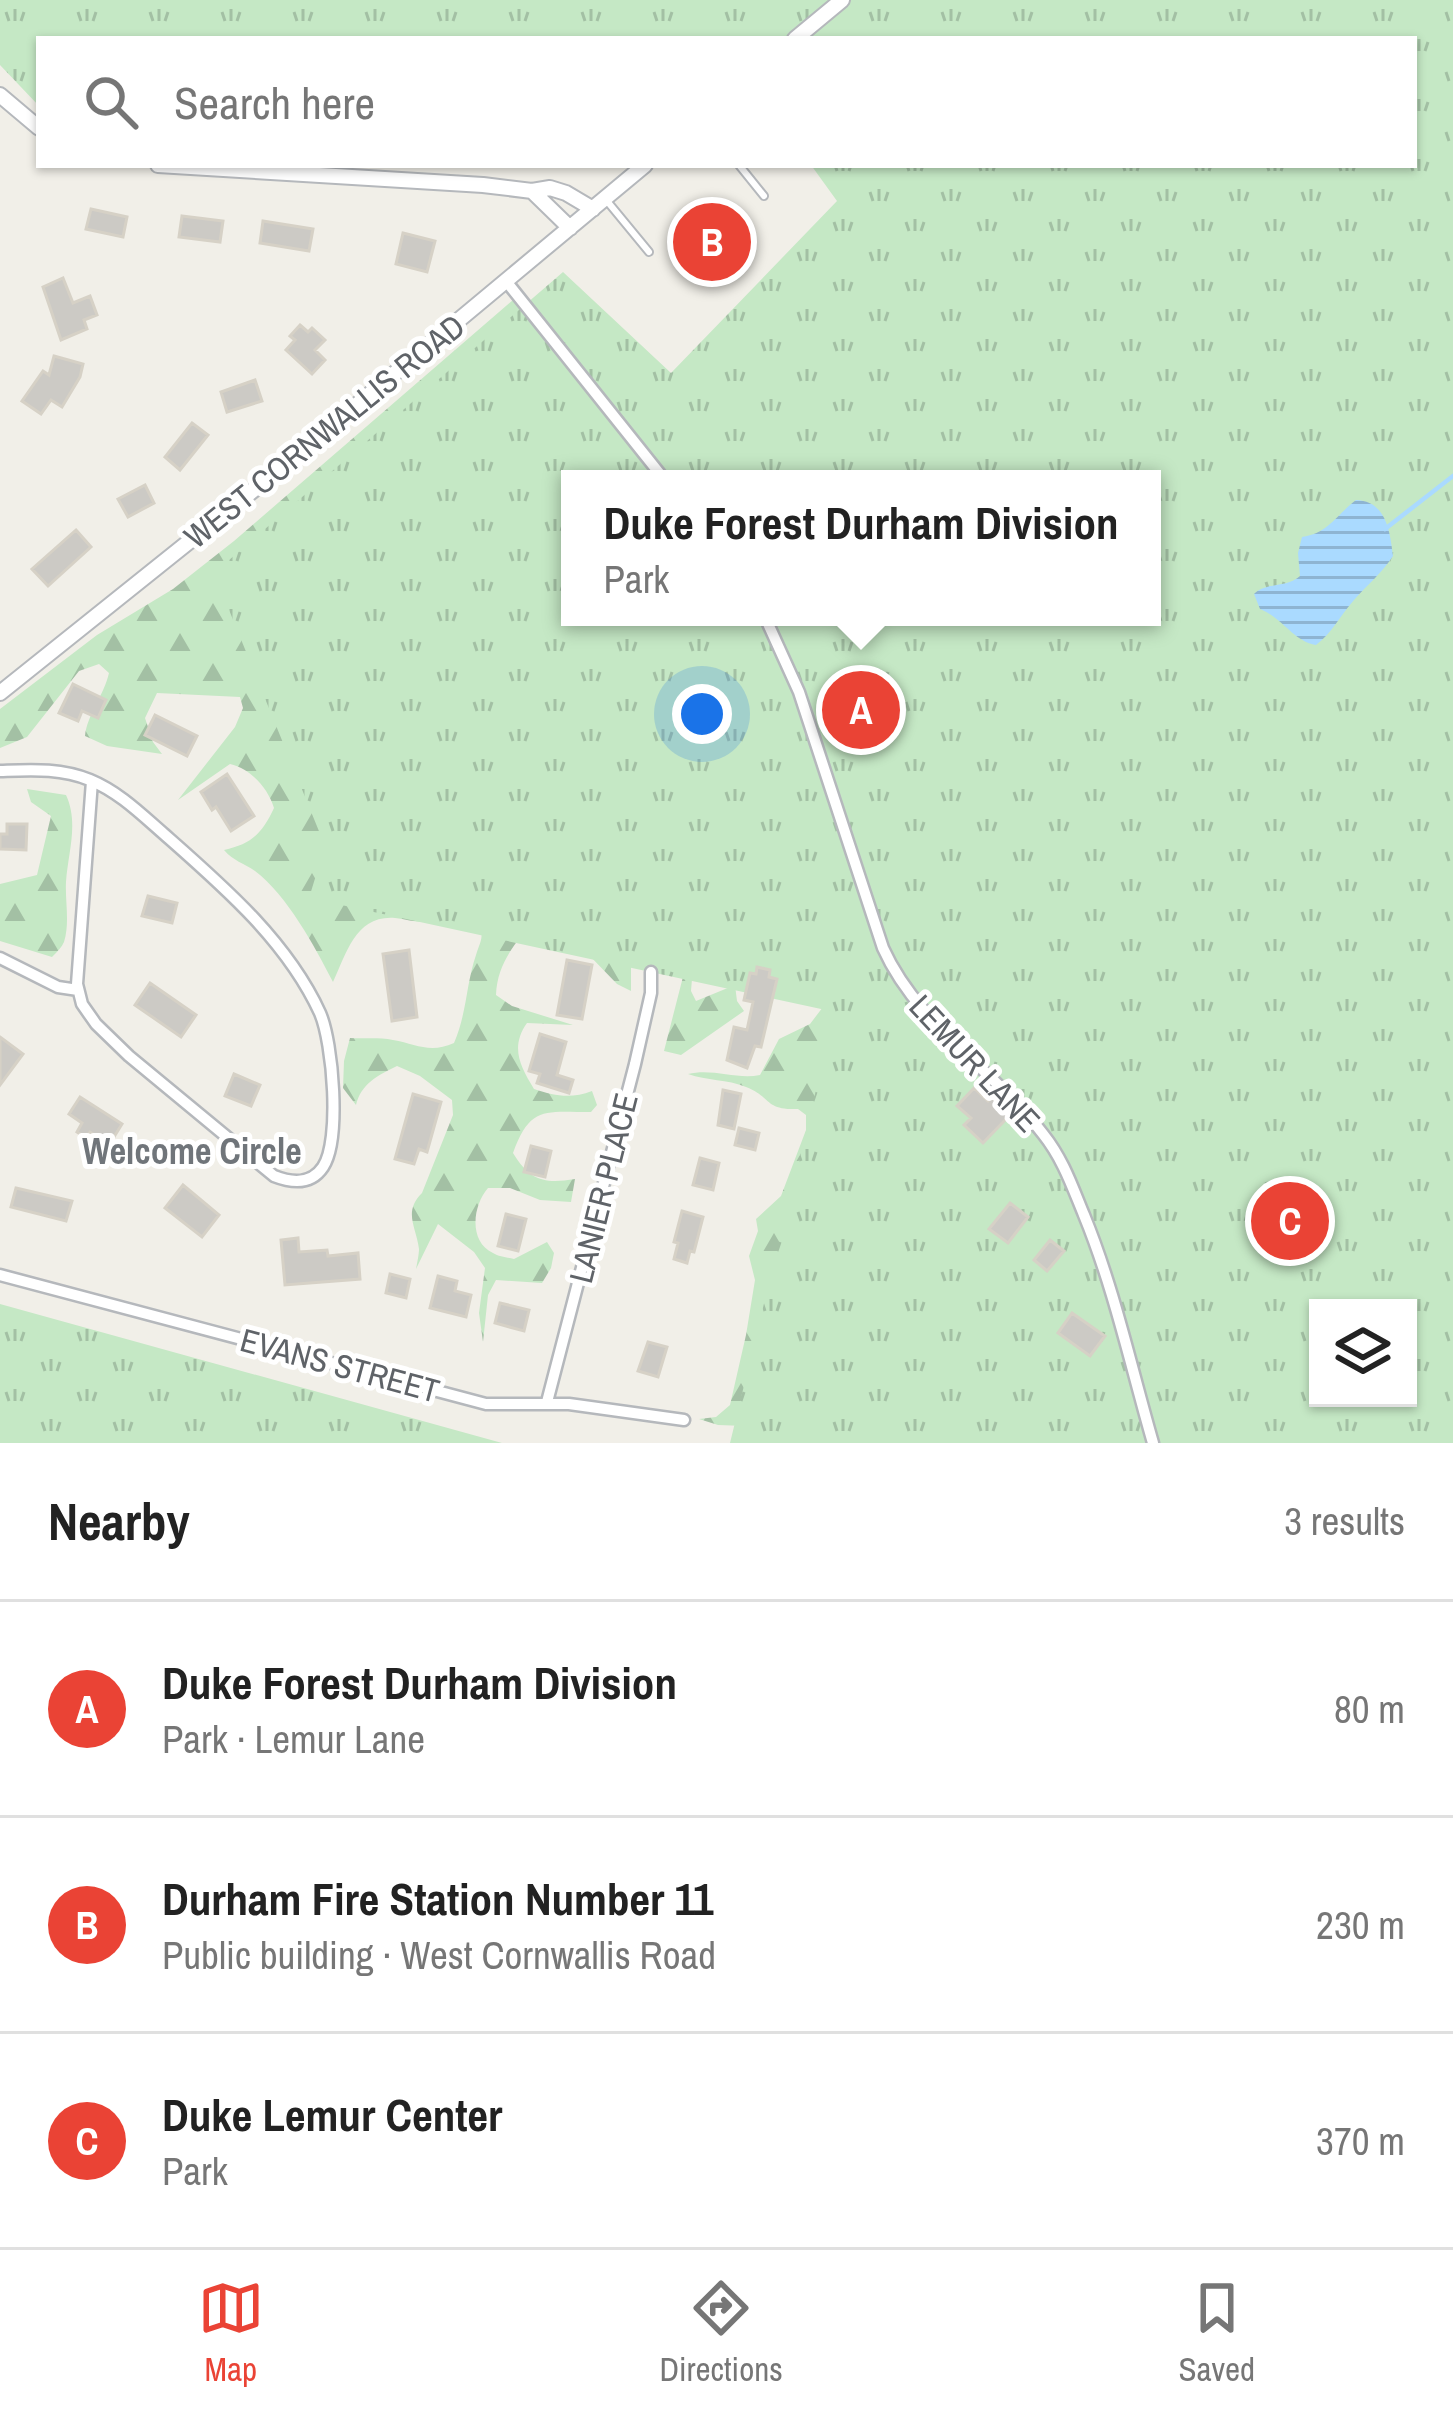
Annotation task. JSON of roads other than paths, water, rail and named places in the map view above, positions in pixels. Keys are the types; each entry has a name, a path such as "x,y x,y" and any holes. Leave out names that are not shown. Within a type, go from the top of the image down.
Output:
{"street":[{"path":"799,36 842,0"},
{"path":"0,95 36,125"},
{"path":"207,168 532,191 550,188 599,204"},
{"name":"WEST CORNWALLIS ROAD","path":"0,693 281,468 641,168"},
{"path":"532,191 570,228"},
{"path":"506,281 657,470"},
{"name":"LEMUR LANE","path":"768,626 799,692 895,974 914,1001 1043,1133 1065,1167 1097,1247 1153,1443"},
{"path":"0,771 55,770 92,781 123,799 251,916 296,969 321,1015 330,1049 332,1120 326,1164 315,1176 288,1182 274,1176 88,1015 78,990 78,949 92,781"},
{"path":"0,958 58,987 78,990"},
{"name":"LANIER PLACE","path":"548,1402 635,1064 651,972"},
{"name":"EVANS STREET","path":"0,1275 486,1404 548,1402 684,1420"}],"lane":[{"path":"741,168 764,196"},
{"path":"599,204 649,252"}],"water":[{"path":"1356,500 1380,512 1393,556 1327,635 1316,645 1308,643 1260,609 1254,594 1300,576 1302,537 1326,527"}],"waterway":[{"path":"1385,529 1453,476"}],"place":[{"name":"Durham Fire Station Number 11","path":"712,242"},
{"name":"Duke Forest Durham Division","path":"861,710"},
{"name":"Duke Lemur Center","path":"1290,1221"}],"district":[{"name":"Welcome Circle","path":"192,1151"}]}
